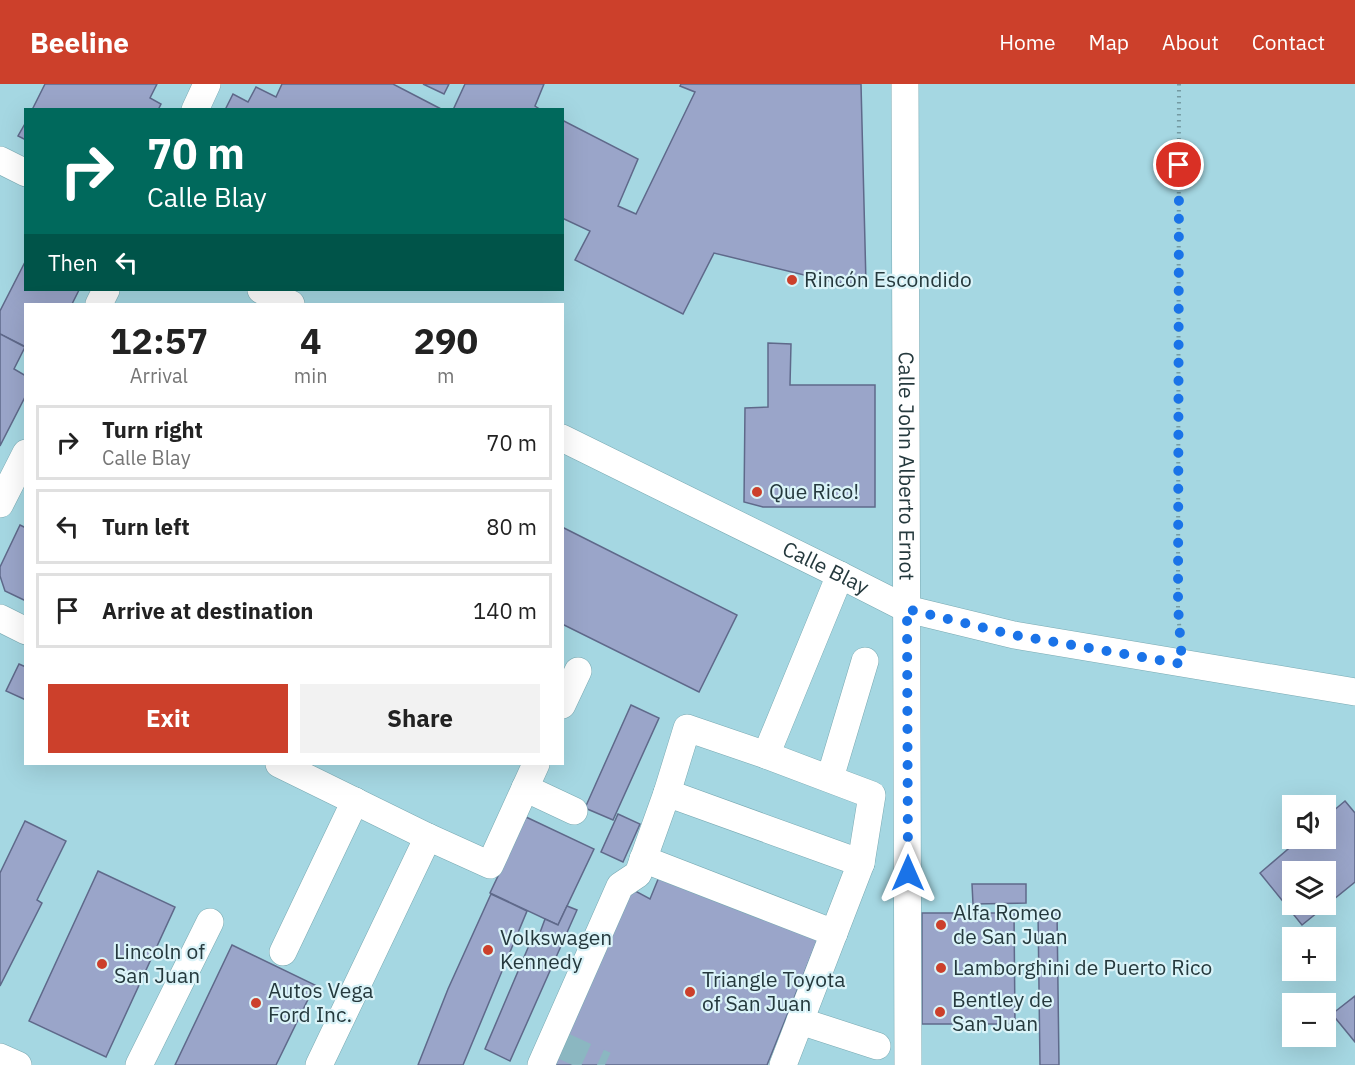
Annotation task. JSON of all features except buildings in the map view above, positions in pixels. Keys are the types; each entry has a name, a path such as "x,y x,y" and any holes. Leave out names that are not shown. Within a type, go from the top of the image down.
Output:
{"street":[{"path":"196,108 207,84"},
{"name":"Calle John Alberto Ernot","path":"906,84 908,1065"},
{"path":"0,160 24,172"},
{"path":"263,291 289,303"},
{"name":"Calle Blay","path":"564,439 907,609 1014,635 1355,692"},
{"path":"0,504 24,457"},
{"path":"766,755 840,575"},
{"path":"0,618 24,630"},
{"path":"830,778 865,661"},
{"path":"564,701 578,671"},
{"path":"551,1051 620,886 638,874 687,728 872,795 861,863 783,1065"},
{"path":"281,765 490,865 536,765"},
{"path":"525,788 574,811"},
{"path":"667,793 861,863"},
{"path":"283,952 355,801"},
{"path":"319,1065 428,837"},
{"path":"643,859 834,933"},
{"path":"139,1065 210,922"},
{"path":"800,1021 877,1046"},
{"path":"0,1057 18,1065"}],"path":[{"path":"1179,84 1178,606 1182,664"}],"tunnel":[{"path":"561,1045 605,1065"}],"place":[{"name":"Rincón Escondido","path":"792,280"},
{"name":"Que Rico!","path":"757,492"},
{"name":"Alfa Romeo de San Juan","path":"941,925"},
{"name":"Volkswagen Kennedy","path":"488,950"},
{"name":"Lincoln of San Juan","path":"102,964"},
{"name":"Lamborghini de Puerto Rico","path":"941,968"},
{"name":"Triangle Toyota of San Juan","path":"690,992"},
{"name":"Autos Vega Ford Inc.","path":"256,1003"},
{"name":"Bentley de San Juan","path":"940,1012"}],"route":[{"path":"908,873 907,609 1014,635 1182,664 1178,606 1179,165"}]}
